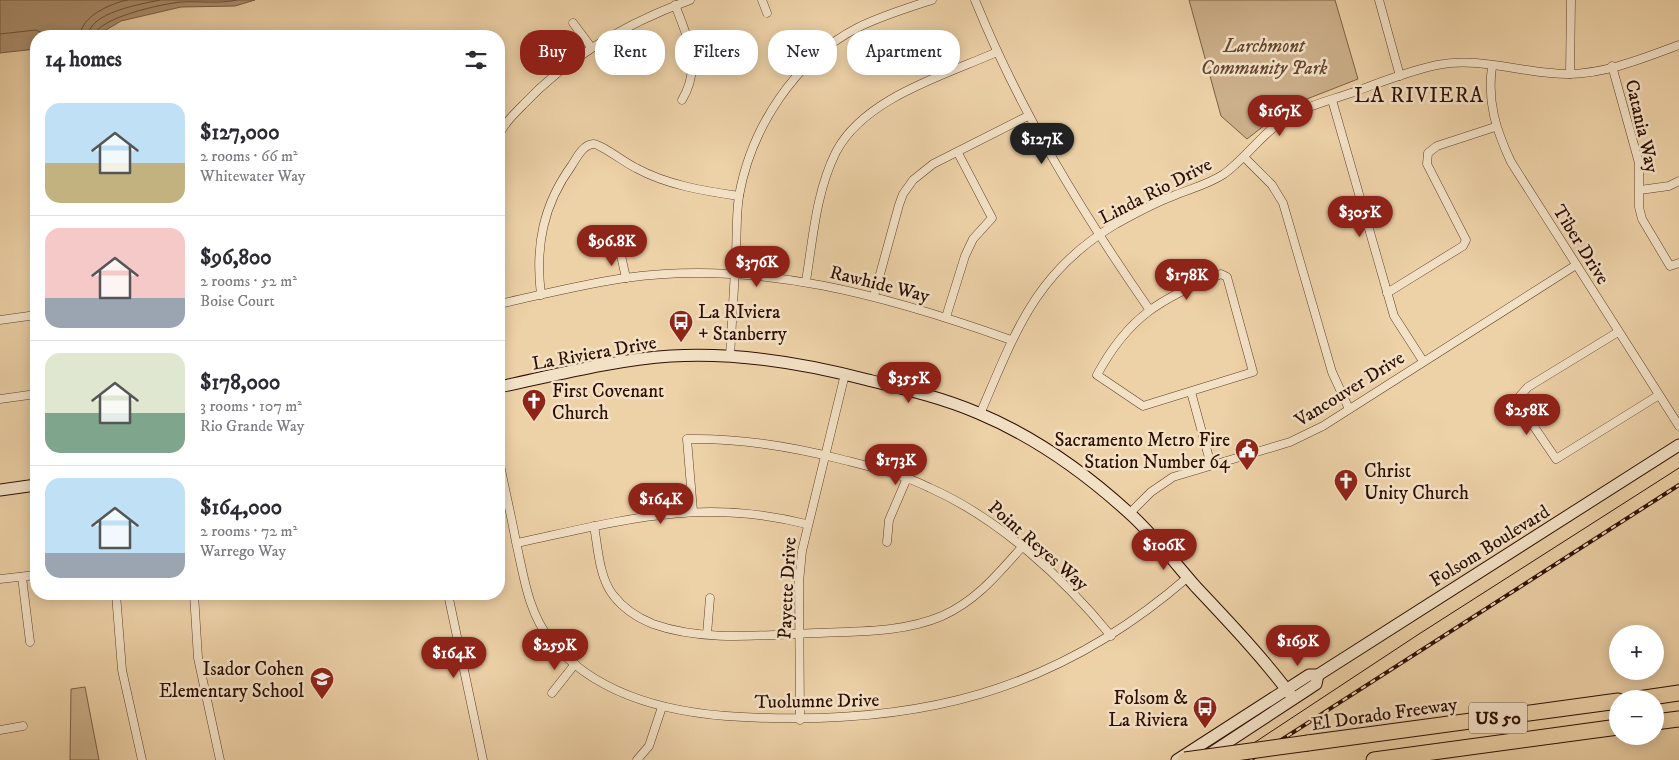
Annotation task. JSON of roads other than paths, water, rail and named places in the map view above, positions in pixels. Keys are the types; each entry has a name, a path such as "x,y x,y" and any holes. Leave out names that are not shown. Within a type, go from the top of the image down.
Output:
{"highway":[{"path":"1664,695 1679,693"},
{"name":"El Dorado Freeway","path":"1185,760 1609,703"},
{"path":"1664,721 1679,719"},
{"name":"US 50","path":"1374,760 1609,728"}],"street":[{"path":"505,118 541,86 591,47 627,27 690,0"},
{"path":"762,0 767,13"},
{"path":"730,356 739,196 754,146 775,103 797,76 836,42 857,28 890,14 932,0"},
{"path":"975,0 997,52 1028,116 1062,177 1098,236 1149,309"},
{"path":"1379,0 1400,76"},
{"path":"1570,74 1571,0"},
{"path":"675,5 692,47 694,61 689,88 682,100"},
{"path":"573,23 591,47"},
{"name":"Linda Rio Drive","path":"980,414 1011,340 1042,287 1073,255 1116,224 1163,200 1223,175 1244,157 1261,138 1288,117 1400,76 1457,62 1570,74 1612,66 1679,45"},
{"path":"806,281 819,200 825,178 837,151 860,122 882,105 907,91 997,52"},
{"name":"Catania Way","path":"1612,66 1639,163 1639,207 1651,237 1670,266 1679,263"},
{"name":"Tiber Drive","path":"1492,67 1490,83 1491,108 1495,127 1516,171 1679,426"},
{"path":"1332,100 1394,316 1423,361"},
{"path":"874,296 903,194 913,180 933,164 1028,116"},
{"path":"1387,293 1463,246 1466,240 1427,164 1428,153 1437,146 1495,127"},
{"path":"541,295 538,267 544,218 555,191 584,148 594,144 602,146 626,163 662,179 698,190 739,196"},
{"path":"946,317 965,256 973,239 992,218 958,153"},
{"path":"1244,157 1272,185 1283,203 1332,372 1349,409"},
{"path":"1640,190 1662,188 1679,181"},
{"path":"620,251 626,278"},
{"name":"Vancouver Drive","path":"1130,513 1152,492 1173,477 1290,442 1323,426 1576,265"},
{"name":"Rawhide Way","path":"505,303 626,278 709,274 806,281 874,296 946,317 1011,340"},
{"path":"1221,274 1227,277 1253,372 1143,406 1097,375 1110,350 1149,309 1203,281 1221,274"},
{"path":"0,320 30,316"},
{"path":"1618,332 1528,387 1519,396 1520,406 1556,460 1658,395"},
{"name":"La Riviera Drive","path":"505,386 623,361 672,356 730,356 776,360 845,374 914,392 980,414 1033,442 1079,470 1130,513 1290,694"},
{"name":"Payette Drive","path":"800,720 799,574 806,524 827,456 845,374"},
{"path":"1191,392 1211,465"},
{"path":"0,399 30,395"},
{"name":"Point Reyes Way","path":"693,511 687,439 763,442 827,456 907,478 971,509 1022,547 1074,596 1111,636"},
{"name":"Folsom Boulevard","path":"1200,760 1290,694 1309,675 1318,675 1679,445"},
{"path":"887,542 889,520 907,478"},
{"path":"0,490 30,486"},
{"name":"Tuolumne Drive","path":"505,487 527,593 536,618 550,640 575,664 617,690 662,707 710,716 800,720 880,716 966,698 1049,668 1111,636 1188,577"},
{"path":"517,543 649,515 693,511 749,513 806,524"},
{"path":"594,526 604,578 619,602 635,614 653,624 707,634 745,636 893,628 941,616 981,591 1022,547"},
{"path":"0,579 30,576"},
{"path":"22,577 30,642"},
{"path":"707,634 710,598"},
{"path":"117,600 120,663 142,760"},
{"path":"194,600 198,658 220,760"},
{"path":"449,600 483,760"},
{"path":"552,693 575,664"},
{"name":"Folsom Boulevard","path":"1177,760 1290,694"},
{"path":"637,760 648,746 662,707"},
{"path":"0,730 23,726"}],"water":[{"path":"0,0 255,0 235,6 181,7 121,21 106,30 30,30 30,50 0,53"}],"tram line":[{"path":"1228,760 1419,634 1679,468"}],"railway":[{"path":"1250,760 1679,485"}],"place":[{"name":"La RIviera + Stanberry","path":"681,343"},
{"name":"First Covenant Church","path":"534,422"},
{"name":"Sacramento Metro Fire Station Number 64","path":"1247,471"},
{"name":"Christ Unity Church","path":"1346,502"},
{"name":"Isador Cohen Elementary School","path":"322,700"},
{"name":"Folsom & La Riviera","path":"1205,729"}],"district":[{"name":"LA RIVIERA","path":"1419,95"}],"park label":[{"name":"Larchmont Community Park","path":"1264,56"}]}
